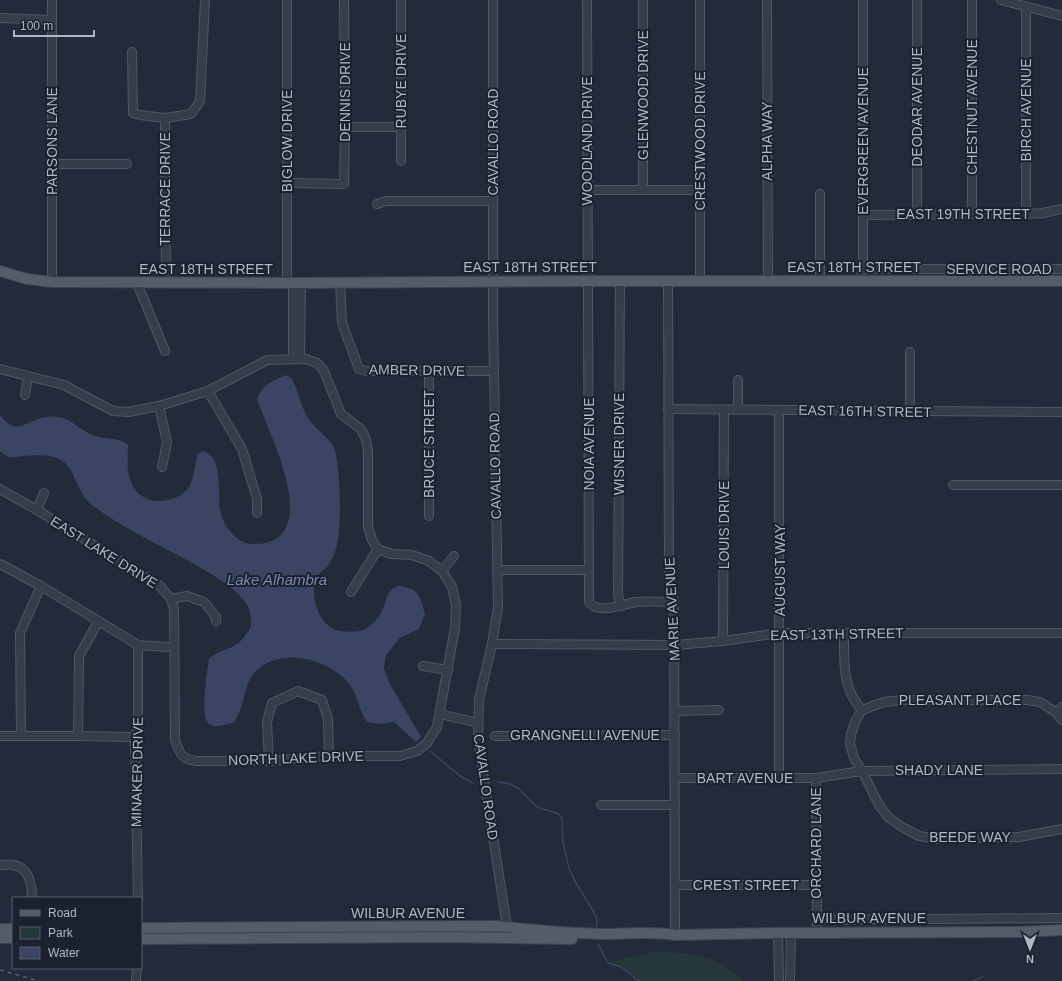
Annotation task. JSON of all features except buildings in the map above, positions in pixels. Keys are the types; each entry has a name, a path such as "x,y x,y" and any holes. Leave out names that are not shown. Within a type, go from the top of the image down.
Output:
{"main road":[{"name":"EAST 18TH STREET","path":"0,271 27,279 52,282 137,283 1062,281"},
{"name":"WILBUR AVENUE","path":"142,928 496,926 508,933"},
{"path":"290,938 293,933 316,928"},
{"path":"0,929 12,929"},
{"name":"WILBUR AVENUE","path":"142,939 290,938 546,932 602,934 663,933 675,935 817,932 1019,932 1062,930"},
{"path":"0,938 12,938"}],"street":[{"name":"PARSONS LANE","path":"52,0 52,282"},
{"path":"165,118 191,114 200,101 205,0"},
{"name":"BIGLOW DRIVE","path":"287,0 287,183 294,283 296,358"},
{"name":"DENNIS DRIVE","path":"287,183 344,184 344,0"},
{"name":"RUBYE DRIVE","path":"401,0 401,161"},
{"name":"CAVALLO ROAD","path":"493,0 493,282 495,518 498,607 492,644 479,700 478,740 508,933"},
{"name":"WOODLAND DRIVE","path":"587,0 588,281"},
{"name":"GLENWOOD DRIVE","path":"643,0 643,190"},
{"name":"CRESTWOOD DRIVE","path":"700,0 700,281"},
{"name":"ALPHA WAY","path":"767,0 768,281"},
{"name":"EVERGREEN AVENUE","path":"859,282 863,269 863,0"},
{"name":"DEODAR AVENUE","path":"917,0 917,215"},
{"name":"CHESTNUT AVENUE","path":"972,0 972,214"},
{"path":"1001,0 1062,16"},
{"name":"BIRCH AVENUE","path":"1026,7 1026,214"},
{"path":"0,18 52,20"},
{"name":"TERRACE DRIVE","path":"132,52 133,113 165,118 166,282"},
{"path":"345,127 401,127"},
{"path":"52,164 127,164"},
{"path":"587,190 700,190"},
{"path":"820,194 820,281"},
{"path":"377,204 386,201 493,201"},
{"name":"EAST 19TH STREET","path":"863,215 1026,214 1048,213 1062,209"},
{"name":"SERVICE ROAD","path":"863,269 1062,269"},
{"name":"NOIA AVENUE","path":"588,281 589,602 595,608 621,606"},
{"name":"WISNER DRIVE","path":"620,281 618,595 621,606"},
{"name":"AMBER DRIVE","path":"340,282 342,323 359,369 367,371 494,371"},
{"name":"MARIE AVENUE","path":"668,282 668,571 674,602 675,645 675,935"},
{"path":"137,283 165,351"},
{"path":"910,352 910,412"},
{"path":"0,369 64,385 113,411 128,412 159,406 208,391 266,360 296,358 306,359 317,363 324,371 341,414 361,429 366,439 368,451 368,527 372,540 378,549 391,554 412,555 429,560 442,571 452,587 456,605 456,628 440,714 478,723"},
{"name":"BRUCE STREET","path":"428,516 429,371"},
{"path":"25,395 28,377"},
{"path":"738,380 738,410"},
{"path":"208,391 242,449 257,500 257,513"},
{"path":"159,406 167,442 162,467"},
{"name":"EAST 16TH STREET","path":"668,409 1062,412"},
{"name":"LOUIS DRIVE","path":"723,641 724,410"},
{"name":"AUGUST WAY","path":"779,410 779,778"},
{"path":"953,485 1062,485"},
{"name":"EAST LAKE DRIVE","path":"0,489 37,510 160,586 171,599 174,609 175,740 182,755"},
{"path":"37,510 44,493"},
{"path":"351,592 378,549"},
{"path":"442,571 454,556"},
{"path":"0,564 40,586 138,645 166,647"},
{"path":"497,570 588,570"},
{"path":"21,736 20,633 40,586"},
{"path":"171,599 187,596 204,602 216,617 216,621"},
{"path":"621,606 636,602 674,602"},
{"path":"78,736 79,656 98,622"},
{"name":"EAST 13TH STREET","path":"492,644 675,645 723,641 780,633 1062,633"},
{"path":"844,633 846,682 856,704 862,710"},
{"name":"MINAKER DRIVE","path":"138,645 138,727 135,738 138,897"},
{"path":"423,666 448,670"},
{"path":"269,761 268,722 272,703 298,691 322,700 328,719 329,756"},
{"name":"PLEASANT PLACE","path":"862,710 884,702 902,700 1028,700 1040,702 1060,713"},
{"path":"675,711 719,710"},
{"name":"BEEDE WAY","path":"862,710 856,720 851,734 850,744 854,758 879,804 888,817 902,827 919,836 938,839 997,839 1019,837 1062,829"},
{"name":"NORTH LAKE DRIVE","path":"182,755 188,760 198,761 269,761 329,756 400,756 417,751 427,743 437,727 440,714"},
{"name":"GRANGNELLI AVENUE","path":"495,736 675,735"},
{"path":"0,736 135,738"},
{"name":"SHADY LANE","path":"816,778 862,771 1062,769"},
{"name":"BART AVENUE","path":"675,778 816,778"},
{"name":"ORCHARD LANE","path":"816,778 817,932"},
{"path":"602,805 675,805"},
{"path":"0,865 14,865 22,868 30,878 32,897"},
{"name":"CREST STREET","path":"675,885 817,884"},
{"path":"817,920 1062,918"},
{"path":"778,933 779,981"},
{"path":"790,981 791,933"},
{"path":"136,981 137,969"}],"green space":[{"path":"654,952 700,955 726,967 743,981 639,981 621,967 608,963"}],"water":[{"name":"Lake Alhambra","path":"286,375 292,379 304,411 310,421 329,440 335,449 336,454 340,500 339,535 336,548 329,564 319,574 315,582 314,598 319,614 329,626 336,630 348,632 360,631 367,629 376,621 382,611 389,592 395,587 400,586 412,589 420,598 425,614 419,629 400,638 386,655 384,668 390,684 421,737 416,742 394,722 381,724 367,722 350,685 331,668 318,662 291,657 278,659 265,664 255,672 248,683 238,716 234,722 220,726 209,724 205,717 204,710 209,659 237,644 242,640 251,626 249,608 241,596 216,577 139,535 98,509 83,495 69,468 61,460 43,455 10,457 0,451 0,415 12,426 23,425 40,418 63,418 92,435 120,440 128,445 129,478 135,490 147,499 160,501 174,498 185,492 192,480 198,454 202,451 209,454 214,460 217,468 220,507 222,517 227,527 243,542 260,544 268,542 280,536 287,526 290,514 290,500 284,470 257,400 265,387 273,381"}],"waterway":[{"path":"430,751 460,776 473,783"},
{"path":"498,782 510,784 518,788 537,807 559,814 562,819 563,843 569,868 596,916 596,930"},
{"path":"598,944 608,963 621,967 639,981"},
{"path":"973,981 983,977"}],"railway":[{"path":"0,970 39,981"}]}
